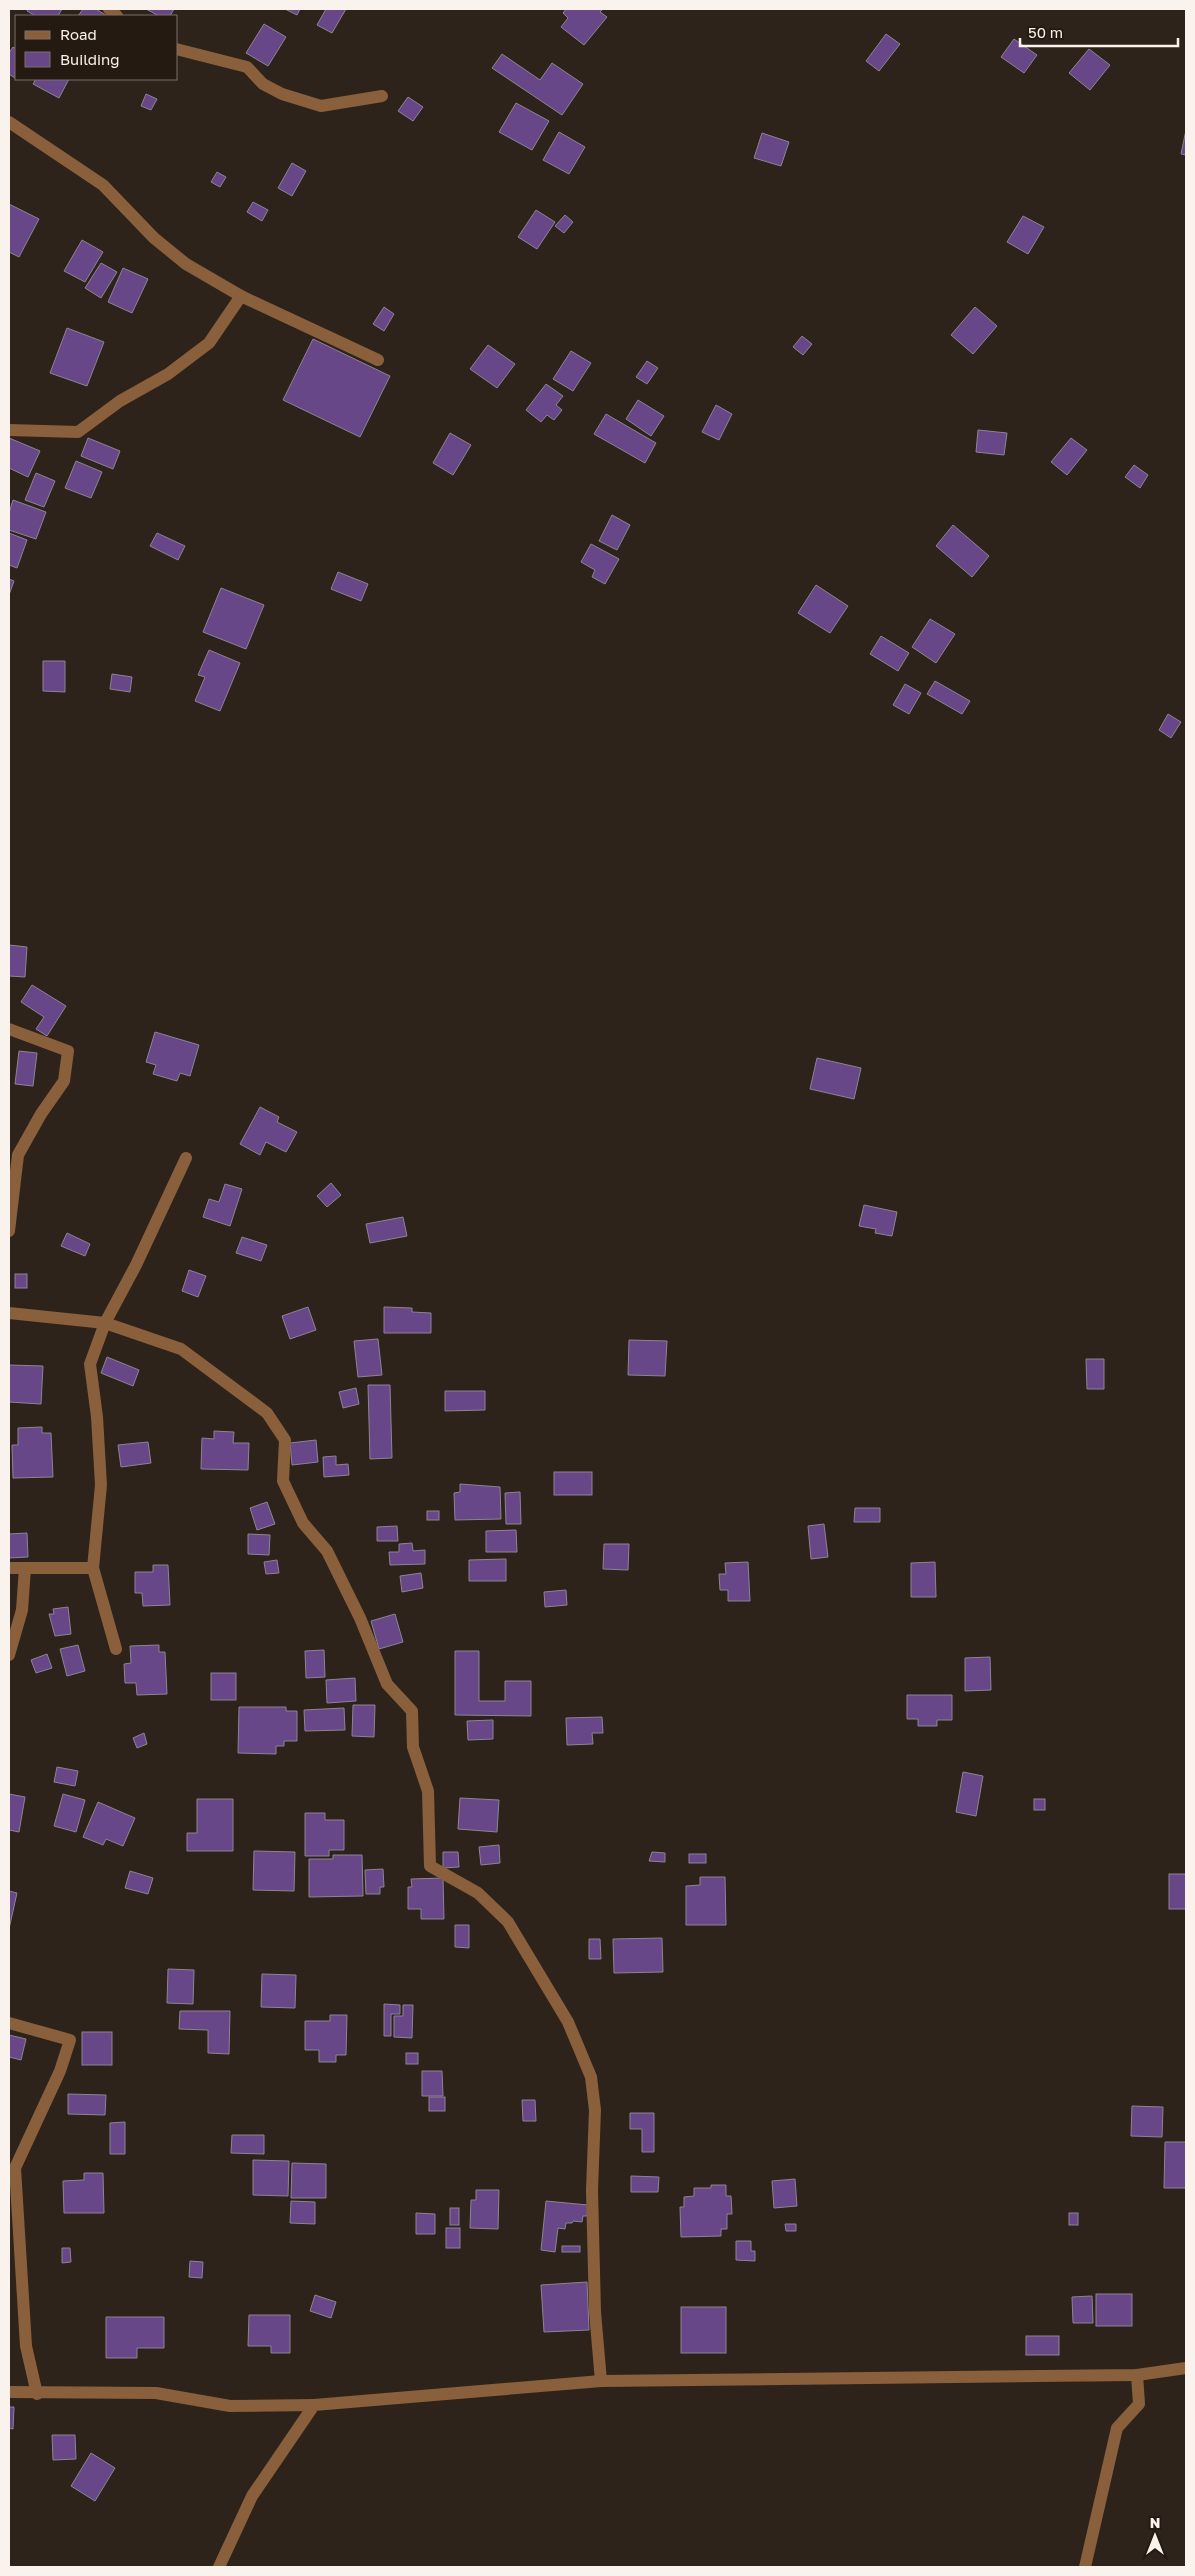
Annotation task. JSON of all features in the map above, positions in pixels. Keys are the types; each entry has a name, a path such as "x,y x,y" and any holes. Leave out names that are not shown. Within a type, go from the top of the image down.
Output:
{"street":[{"path":"178,50 247,67 263,84 282,94 321,106 382,96"},
{"path":"9,122 103,185 154,238 186,264 241,296 378,360"},
{"path":"9,430 78,432 120,401 168,374 210,343 241,296"},
{"path":"9,1029 68,1051 64,1081 41,1114 18,1155 9,1231"},
{"path":"116,1649 93,1568 101,1485 97,1416 90,1364 105,1323 136,1265 186,1158"},
{"path":"9,1314 105,1323 181,1349 267,1413 285,1440 283,1480 303,1523 327,1551 360,1618 387,1684 412,1711 413,1747 428,1791 430,1866 478,1893 508,1922 568,2022 591,2077 595,2110 592,2190 595,2312 601,2381"},
{"path":"9,1568 93,1568"},
{"path":"9,1655 22,1610 25,1568"},
{"path":"9,2023 70,2040 60,2070 12,2168 26,2346 37,2394"},
{"path":"9,2392 37,2394 156,2393 230,2406 314,2405 601,2381 1137,2375 1186,2368"},
{"path":"1085,2567 1117,2428 1139,2404 1137,2375"},
{"path":"219,2567 252,2496 314,2405"}],"building":[{"path":"28,9 62,9 59,15 34,15 27,11"},
{"path":"83,9 96,9 105,15 79,15"},
{"path":"146,9 174,9 171,15 157,15"},
{"path":"285,9 300,9 297,15"},
{"path":"326,9 346,9 332,33 317,25"},
{"path":"566,9 603,9 600,12 607,17 584,45 561,27 568,18 563,13"},
{"path":"264,24 286,37 268,66 246,53"},
{"path":"886,34 900,44 879,71 866,61"},
{"path":"1014,39 1037,55 1024,73 1001,57"},
{"path":"13,47 15,48 15,78 9,74 9,53"},
{"path":"1089,49 1110,65 1090,90 1069,73"},
{"path":"502,54 540,80 552,63 583,84 562,115 492,68"},
{"path":"35,80 68,80 59,98 33,84"},
{"path":"146,94 157,99 151,110 141,106"},
{"path":"408,97 423,107 413,121 398,111"},
{"path":"516,103 549,121 532,150 499,132"},
{"path":"1186,130 1186,155 1181,154"},
{"path":"559,132 585,147 569,174 543,160"},
{"path":"762,133 789,142 781,166 754,158"},
{"path":"292,163 306,171 292,196 278,188"},
{"path":"217,172 226,177 220,187 211,182"},
{"path":"253,202 268,210 262,221 247,212"},
{"path":"9,204 39,219 19,257 9,252"},
{"path":"536,210 555,222 537,249 518,237"},
{"path":"565,215 573,222 564,233 555,226"},
{"path":"1023,216 1044,227 1028,254 1007,242"},
{"path":"82,240 103,252 85,282 64,271"},
{"path":"101,263 117,272 101,298 85,288"},
{"path":"123,268 148,279 132,313 108,302"},
{"path":"384,307 394,314 384,331 373,324"},
{"path":"975,307 997,326 973,354 951,335"},
{"path":"67,328 104,342 87,386 50,373"},
{"path":"802,336 812,344 803,355 793,347"},
{"path":"313,339 390,376 360,437 283,400"},
{"path":"488,345 515,364 497,388 470,369"},
{"path":"571,351 591,363 573,391 553,379"},
{"path":"647,361 658,368 647,384 636,377"},
{"path":"546,384 563,396 556,405 562,410 554,420 547,415 541,422 526,410"},
{"path":"638,400 664,416 651,436 626,419"},
{"path":"716,405 732,414 719,440 702,432"},
{"path":"606,414 656,443 645,463 594,434"},
{"path":"978,430 1007,433 1004,455 976,452"},
{"path":"450,433 471,445 453,475 433,463"},
{"path":"9,438 40,451 28,477 9,468"},
{"path":"88,438 120,451 113,469 81,456"},
{"path":"1071,438 1087,450 1067,475 1051,462"},
{"path":"76,461 102,472 91,498 65,488"},
{"path":"1134,465 1148,475 1140,488 1125,477"},
{"path":"36,473 55,481 44,507 25,500"},
{"path":"13,500 46,512 36,539 9,530 9,513"},
{"path":"612,515 630,525 617,550 599,541"},
{"path":"953,525 989,556 972,577 936,546"},
{"path":"9,533 27,540 17,568 9,565"},
{"path":"157,533 185,546 178,560 150,546"},
{"path":"591,544 619,559 605,584 592,577 595,570 581,562"},
{"path":"338,572 368,584 361,601 331,589"},
{"path":"9,579 14,581 9,595"},
{"path":"816,585 848,606 830,633 798,613"},
{"path":"221,588 264,605 246,649 203,632"},
{"path":"930,619 955,634 936,663 912,647"},
{"path":"881,636 909,653 898,671 870,654"},
{"path":"209,650 240,663 220,711 195,701 205,677 198,675"},
{"path":"43,661 65,661 65,692 43,691"},
{"path":"112,674 132,677 130,692 110,689"},
{"path":"935,681 970,701 962,714 927,694"},
{"path":"905,684 921,693 909,714 893,705"},
{"path":"1168,714 1181,722 1171,738 1159,730"},
{"path":"9,945 27,947 25,977 9,976"},
{"path":"32,985 66,1006 47,1036 36,1029 44,1017 21,1002"},
{"path":"155,1032 199,1045 190,1076 180,1073 177,1081 153,1074 156,1065 146,1062"},
{"path":"19,1051 37,1053 33,1086 15,1084"},
{"path":"817,1058 861,1068 854,1099 810,1089"},
{"path":"260,1107 279,1117 277,1122 297,1132 286,1152 266,1142 260,1155 240,1144"},
{"path":"331,1183 341,1195 327,1207 317,1196"},
{"path":"225,1184 242,1189 230,1226 203,1217 209,1199 219,1202"},
{"path":"864,1205 897,1212 892,1236 875,1233 876,1229 859,1226"},
{"path":"403,1217 407,1236 370,1243 366,1224"},
{"path":"67,1233 90,1244 85,1256 61,1246"},
{"path":"242,1237 267,1245 261,1261 236,1253"},
{"path":"189,1270 206,1276 198,1297 182,1291"},
{"path":"15,1274 27,1274 27,1288 15,1288"},
{"path":"308,1307 316,1330 290,1339 282,1316"},
{"path":"384,1307 412,1308 412,1312 431,1313 431,1333 384,1333"},
{"path":"378,1339 382,1375 358,1377 354,1341"},
{"path":"629,1340 667,1341 665,1376 628,1375"},
{"path":"107,1357 139,1370 133,1386 101,1373"},
{"path":"1086,1359 1104,1359 1104,1389 1087,1389"},
{"path":"9,1365 43,1366 41,1404 9,1402"},
{"path":"368,1385 390,1385 392,1458 370,1459"},
{"path":"356,1388 359,1404 343,1408 339,1392"},
{"path":"445,1391 485,1391 485,1410 445,1411"},
{"path":"42,1427 42,1433 51,1433 53,1477 13,1478 12,1445 18,1445 18,1428"},
{"path":"214,1431 234,1432 233,1443 249,1443 248,1470 201,1469 202,1438 214,1439"},
{"path":"316,1440 318,1462 292,1465 290,1443"},
{"path":"148,1442 151,1463 121,1467 118,1445"},
{"path":"336,1456 336,1465 348,1464 349,1475 324,1477 323,1457"},
{"path":"554,1472 592,1472 592,1495 554,1495"},
{"path":"460,1484 500,1487 501,1519 455,1520 454,1493 460,1492"},
{"path":"520,1492 521,1524 506,1524 505,1493"},
{"path":"267,1502 275,1524 257,1530 250,1508"},
{"path":"855,1508 880,1508 880,1522 854,1522"},
{"path":"427,1511 439,1511 439,1520 427,1520"},
{"path":"824,1524 828,1557 811,1559 808,1526"},
{"path":"397,1526 398,1541 377,1541 377,1527"},
{"path":"516,1530 517,1552 486,1552 486,1531"},
{"path":"27,1533 28,1557 9,1558 9,1534"},
{"path":"248,1534 270,1535 269,1555 248,1554"},
{"path":"412,1543 413,1551 425,1550 425,1564 390,1565 389,1552 399,1552 399,1544"},
{"path":"604,1544 629,1544 628,1570 603,1569"},
{"path":"506,1559 506,1581 469,1581 469,1560"},
{"path":"277,1560 279,1573 266,1574 264,1562"},
{"path":"748,1562 750,1601 728,1601 728,1590 720,1590 719,1574 726,1574 725,1563"},
{"path":"935,1562 936,1597 911,1597 911,1563"},
{"path":"153,1565 168,1565 170,1605 143,1606 142,1593 135,1593 135,1572 153,1572"},
{"path":"421,1573 423,1588 402,1592 400,1576"},
{"path":"566,1590 567,1605 545,1607 544,1592"},
{"path":"68,1607 71,1634 55,1636 49,1614 54,1614 53,1609"},
{"path":"395,1614 403,1642 379,1649 371,1621"},
{"path":"78,1645 85,1671 67,1676 60,1649"},
{"path":"159,1645 159,1652 165,1652 167,1694 137,1695 136,1683 125,1683 124,1664 131,1663 130,1646"},
{"path":"324,1650 325,1677 306,1678 305,1651"},
{"path":"455,1651 479,1651 479,1701 505,1701 505,1681 531,1681 531,1716 455,1715"},
{"path":"47,1654 52,1668 36,1673 31,1660"},
{"path":"990,1657 991,1690 965,1691 965,1658"},
{"path":"211,1673 236,1673 236,1700 211,1700"},
{"path":"355,1678 356,1701 327,1703 326,1680"},
{"path":"907,1695 952,1695 952,1720 937,1720 937,1726 918,1726 918,1719 907,1719"},
{"path":"353,1705 375,1705 374,1737 352,1736"},
{"path":"239,1707 286,1707 286,1711 297,1711 297,1741 284,1741 284,1746 276,1746 276,1754 238,1753"},
{"path":"344,1708 345,1730 305,1731 304,1710"},
{"path":"602,1717 603,1733 592,1733 593,1744 567,1745 566,1718"},
{"path":"493,1720 493,1739 468,1740 467,1721"},
{"path":"144,1733 147,1744 137,1748 133,1738"},
{"path":"57,1767 78,1771 75,1786 54,1782"},
{"path":"963,1772 983,1776 976,1816 956,1812"},
{"path":"9,1794 25,1797 19,1832 9,1830"},
{"path":"63,1794 85,1800 76,1832 54,1826"},
{"path":"460,1798 499,1800 497,1832 458,1829"},
{"path":"197,1799 233,1799 233,1851 187,1851 187,1833 197,1833"},
{"path":"1034,1799 1045,1799 1045,1810 1034,1810"},
{"path":"98,1802 135,1818 123,1846 106,1839 103,1845 83,1837"},
{"path":"305,1813 325,1813 325,1820 344,1820 344,1850 329,1850 329,1856 305,1856"},
{"path":"499,1845 500,1863 481,1865 479,1847"},
{"path":"254,1851 295,1852 294,1891 253,1890"},
{"path":"443,1852 458,1852 459,1867 443,1868"},
{"path":"652,1852 665,1853 665,1862 649,1861"},
{"path":"689,1854 706,1854 706,1863 689,1863"},
{"path":"333,1855 362,1855 363,1896 309,1897 309,1859 333,1859"},
{"path":"383,1869 384,1887 380,1887 380,1894 366,1894 365,1870"},
{"path":"130,1871 153,1878 148,1894 125,1888"},
{"path":"1169,1874 1186,1874 1186,1909 1169,1909"},
{"path":"700,1877 725,1877 726,1925 686,1925 686,1886 700,1885"},
{"path":"443,1878 444,1919 421,1919 421,1909 408,1909 408,1887 412,1887 411,1879"},
{"path":"9,1891 17,1893 9,1929"},
{"path":"455,1925 469,1925 469,1948 455,1947"},
{"path":"662,1938 663,1972 614,1973 613,1939"},
{"path":"589,1939 600,1939 601,1959 589,1959"},
{"path":"168,1969 194,1970 193,2004 167,2003"},
{"path":"262,1974 296,1975 295,2008 261,2007"},
{"path":"384,2004 400,2005 400,2014 391,2014 391,2036 384,2036"},
{"path":"403,2005 413,2005 412,2038 394,2037 394,2016 403,2016"},
{"path":"180,2011 230,2011 229,2054 208,2053 208,2030 179,2029"},
{"path":"330,2015 347,2015 346,2055 336,2055 336,2062 319,2062 319,2050 305,2050 305,2021 330,2021"},
{"path":"82,2032 112,2032 112,2065 82,2065"},
{"path":"9,2035 26,2039 21,2060 9,2057"},
{"path":"406,2053 418,2053 418,2064 406,2064"},
{"path":"422,2071 442,2071 443,2096 422,2096"},
{"path":"68,2094 106,2095 105,2115 68,2114"},
{"path":"429,2097 445,2097 445,2111 429,2111"},
{"path":"522,2100 535,2100 536,2121 523,2121"},
{"path":"1132,2106 1163,2107 1162,2137 1131,2136"},
{"path":"630,2113 654,2113 654,2152 642,2152 642,2129 630,2129"},
{"path":"125,2122 125,2154 110,2154 110,2123"},
{"path":"232,2135 264,2135 264,2154 231,2153"},
{"path":"1165,2142 1186,2142 1186,2188 1164,2188"},
{"path":"253,2160 289,2161 288,2196 253,2195"},
{"path":"292,2163 326,2164 326,2198 291,2198"},
{"path":"84,2173 103,2173 104,2213 64,2213 63,2181 84,2180"},
{"path":"631,2176 659,2177 658,2192 631,2192"},
{"path":"795,2179 797,2206 774,2208 772,2181"},
{"path":"711,2185 726,2185 726,2196 731,2196 732,2214 727,2214 727,2229 721,2229 721,2236 681,2237 680,2207 684,2207 684,2197 694,2196 694,2188 711,2188"},
{"path":"476,2190 499,2190 498,2229 470,2228 471,2200 476,2200"},
{"path":"291,2201 315,2202 315,2224 290,2223"},
{"path":"546,2201 588,2205 587,2216 583,2216 582,2222 573,2221 572,2223 566,2223 565,2229 558,2228 555,2252 541,2250"},
{"path":"450,2208 459,2208 459,2225 450,2225"},
{"path":"416,2213 435,2214 435,2234 416,2234"},
{"path":"1069,2213 1078,2213 1078,2225 1069,2225"},
{"path":"785,2224 796,2224 796,2231 786,2231"},
{"path":"446,2228 460,2228 460,2248 446,2248"},
{"path":"736,2241 751,2241 751,2251 755,2251 755,2261 736,2260"},
{"path":"562,2246 580,2246 580,2252 562,2252"},
{"path":"62,2248 70,2248 71,2262 62,2263"},
{"path":"190,2261 203,2262 202,2278 189,2277"},
{"path":"587,2282 589,2330 544,2332 541,2285"},
{"path":"1096,2294 1132,2294 1132,2326 1096,2326"},
{"path":"315,2295 336,2302 331,2318 310,2311"},
{"path":"1092,2296 1093,2323 1073,2323 1072,2297"},
{"path":"681,2307 726,2307 726,2353 681,2353"},
{"path":"249,2315 290,2315 290,2353 271,2353 271,2346 248,2346"},
{"path":"106,2317 164,2317 164,2348 137,2348 137,2358 106,2358"},
{"path":"1026,2336 1059,2336 1059,2355 1026,2355"},
{"path":"9,2407 14,2407 13,2429 9,2428"},
{"path":"52,2435 75,2435 76,2459 53,2460"},
{"path":"91,2453 115,2468 95,2501 71,2486"}]}
